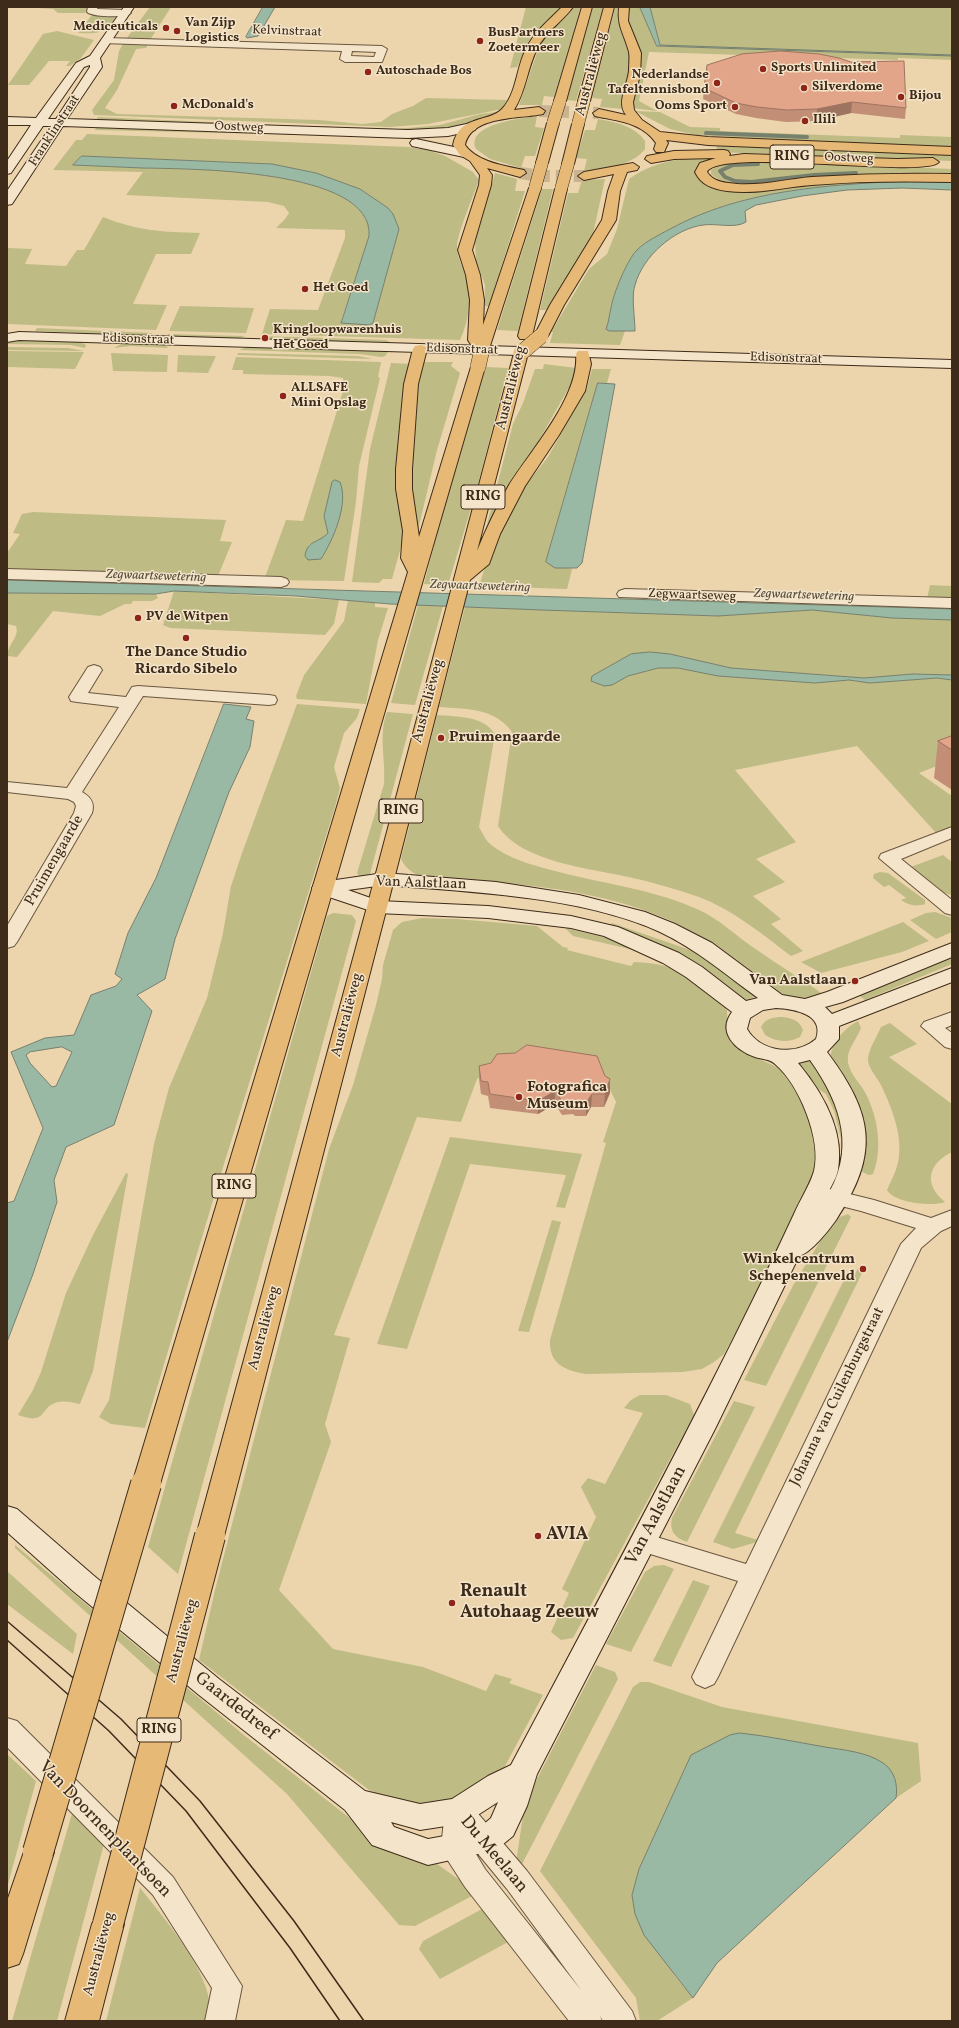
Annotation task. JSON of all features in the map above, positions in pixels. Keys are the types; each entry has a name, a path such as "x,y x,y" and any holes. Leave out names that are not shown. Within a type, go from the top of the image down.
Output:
{"main road":[{"path":"502,116 513,102 531,48 568,7"},
{"name":"Australiëweg","path":"481,334 535,188 587,7"},
{"name":"Australiëweg","path":"82,2021 377,907 519,361 560,189 568,164 609,7"},
{"path":"624,7 623,21 635,53 634,75 627,102 628,110 638,122"},
{"path":"481,334 473,275 465,250 485,185 486,175 460,146 460,139 463,133 471,127 502,116 539,111"},
{"name":"RING","path":"599,113 638,122 650,128 658,135"},
{"path":"651,159 660,151 662,143 658,135"},
{"name":"Oostweg","path":"658,135 708,141 952,151"},
{"name":"Oostweg","path":"651,159 674,155 705,153 952,163"},
{"path":"469,156 502,170 520,173"},
{"path":"933,162 897,163 744,158 713,162 704,166 701,172 706,180 714,184 739,188 844,179 900,177 952,178"},
{"name":"RING","path":"584,176 621,170 651,159"},
{"path":"519,361 541,336 557,306 609,220 614,191 621,170"},
{"name":"RING","path":"7,1954 478,366 482,349 475,340 481,334"},
{"path":"415,576 409,558 411,531 405,496 404,469 411,384 420,349"},
{"path":"461,580 481,564 492,534 517,486 551,435 577,390 584,364 584,354"}],"street":[{"path":"93,7 92,12 128,10"},
{"name":"Franklinstraat","path":"7,170 36,126 80,66 94,58 128,10"},
{"name":"Kelvinstraat","path":"106,41 348,48"},
{"name":"Franklinstraat","path":"7,201 96,67 94,58"},
{"name":"Oostweg","path":"7,121 36,126"},
{"name":"Oostweg","path":"7,129 36,126 58,126 416,134 448,132 471,127"},
{"name":"Oostweg","path":"58,126 411,142 434,145 469,156"},
{"name":"Edisonstraat","path":"11,335 420,349 952,364"},
{"path":"7,574 281,582"},
{"name":"Zegwaartseweg","path":"625,594 952,603"},
{"path":"94,670 78,697 131,703"},
{"name":"Pruimengaarde","path":"7,942 83,813 85,806 82,799 72,794 138,691 269,700"},
{"path":"7,787 72,794"},
{"path":"952,832 888,858 952,909"},
{"name":"Van Aalstlaan","path":"322,888 384,879 496,888 579,901 638,916 668,928 704,948 776,1001"},
{"name":"Van Aalstlaan","path":"322,888 377,907 488,912 571,922 611,931 671,958 694,972 744,1011"},
{"path":"806,1006 846,993 952,950"},
{"path":"828,1023 952,974"},
{"path":"776,1001 806,1006 816,1011 828,1023 830,1031 828,1038 823,1045 815,1050 805,1054 781,1056 760,1052 743,1042 738,1036 736,1023 744,1011 758,1004 776,1001"},
{"path":"952,1018 931,1026 952,1043"},
{"name":"Van Aalstlaan","path":"455,1848 485,1841 502,1827 512,1806 522,1774 702,1429 787,1256 814,1232 828,1196 855,1156 851,1116 845,1096 815,1050"},
{"name":"Van Aalstlaan","path":"781,1056 797,1076 811,1098 826,1134 828,1196"},
{"name":"Johanna van Cuilenburgstraat","path":"828,1196 942,1222"},
{"name":"Johanna van Cuilenburgstraat","path":"705,1677 752,1575 912,1244 942,1222"},
{"name":"Gaardedreef","path":"7,1516 84,1583 209,1687 356,1801 383,1836 428,1852 455,1848"},
{"path":"643,1542 752,1575"},
{"name":"Van Doornenplantsoen","path":"7,1729 163,1886 227,1986 220,2021"},
{"path":"459,1811 499,1785 522,1774"},
{"name":"Gaardedreef","path":"356,1801 420,1817 459,1811"},
{"name":"Du Meelaan","path":"459,1811 485,1841 621,2021"},
{"name":"Du Meelaan","path":"459,1811 455,1848 475,1878 587,2021"}],"shaded area":[{"path":"21,7 89,7 85,13 58,13 53,9"},
{"path":"150,7 171,7 150,40 126,39"},
{"path":"263,7 275,7 258,36 247,38 246,37"},
{"path":"526,7 565,7 530,42 517,67 510,68"},
{"path":"573,7 581,7 554,97 544,96 542,105 519,105 541,41"},
{"path":"593,7 603,7 576,101 567,100"},
{"path":"628,7 640,7 657,46 752,49 660,45 650,7 952,7 952,60 898,58 898,60 649,52 639,101 657,111 632,108 641,52 628,21"},
{"path":"640,7 650,7 660,45 952,56 657,46"},
{"path":"615,8 619,8 632,67 623,109 600,107 602,99 592,98"},
{"path":"95,14 116,16 105,30 96,33 78,33 91,16"},
{"path":"57,31 94,40 81,58 70,66 66,66 70,61 49,61 29,85 8,85 43,34"},
{"path":"123,44 148,44 146,48 136,49 117,90 105,108 117,114 319,120 362,124 381,122 392,114 413,106 426,98 507,100 502,109 428,124 390,127 94,115 92,110 114,80 119,51"},
{"path":"635,111 660,112 690,127 720,128 720,131 900,138 900,135 952,137 952,148 696,135 670,129"},
{"path":"497,112 453,128 426,131 96,120 98,117 397,129 440,125 480,114"},
{"path":"537,116 535,127 544,128 535,156 525,156 521,168 490,159 476,149 475,140 479,134 487,128 520,118"},
{"path":"598,119 618,123 630,128 645,141 645,149 633,159 617,166 584,171 587,159 576,158 585,130 595,130"},
{"path":"96,128 276,132 394,137 95,130"},
{"path":"87,134 408,147 428,150 445,156 473,172 479,180 463,222 457,245 469,293 469,309 466,325 460,340 262,334 270,309 318,310 345,238 345,230 276,228 289,213 284,206 268,202 126,195 143,172 53,170 76,140 82,140","holes":["82,156 272,164 316,173 360,189 388,208 393,214 399,229 373,323 342,323 341,321 369,236 363,214 342,197 312,185 275,177 236,172 198,169 73,165"]},
{"path":"717,146 952,154 952,161 716,152"},
{"path":"82,156 272,164 316,173 360,189 388,208 393,214 399,229 373,323 369,325 341,323 369,236 363,214 342,197 311,185 274,177 235,172 197,169 73,165"},
{"path":"731,157 703,164 695,169 696,177 711,185 905,181 845,185 784,192 726,206 697,216 648,241 637,250 629,261 614,294 609,321 606,328 609,331 625,331 620,345 550,343 553,332 551,332 589,269 607,254 617,229 629,179 641,171 666,162 691,158"},
{"path":"761,161 952,169 952,177 746,186 723,181 711,174 711,170 721,164"},
{"path":"495,173 517,179 515,191 525,191 489,306 485,306 485,285 476,260 475,242"},
{"path":"605,179 593,234 588,246 546,310 540,310 568,193 578,193 582,180"},
{"path":"905,181 952,182 952,190 902,188 847,190 802,196 756,205 745,211 746,222 742,224 703,225 681,232 671,238 652,254 639,274 633,295 635,331 609,331 606,329 617,286 629,261 637,250 644,244 670,229 697,216 726,206 784,192 845,185"},
{"path":"542,189 553,189 518,331 497,330"},
{"path":"103,217 116,222 151,230 200,233 191,254 156,254 133,304 167,305 156,330 7,324 7,248 32,249 25,264 66,266 77,250 84,250"},
{"path":"180,306 254,308 246,333 169,331"},
{"path":"37,328 153,333 146,336 35,331"},
{"path":"167,334 245,336 238,339 171,337"},
{"path":"262,336 386,340 390,342 268,340"},
{"path":"7,340 81,342 86,345 85,348 71,345 7,344"},
{"path":"123,343 164,344 168,348 131,346 114,348"},
{"path":"7,347 68,348 84,351 7,350"},
{"path":"247,347 388,352 382,357 359,354 239,350"},
{"path":"7,351 84,352 75,369 7,367"},
{"path":"111,353 168,355 167,372 113,371"},
{"path":"238,353 358,356 373,359 237,355"},
{"path":"178,355 216,356 208,373 177,372"},
{"path":"236,357 381,362 378,377 380,378 359,466 356,502 344,581 264,580 286,520 303,521 344,388 343,378 329,376 243,374 243,370 232,370","holes":["331,487 337,527 321,559 309,545 324,538 328,533 324,516"]},
{"path":"422,362 453,362 451,366 460,373 437,450 418,530 409,489 415,386"},
{"path":"391,363 411,364 404,536 392,579 383,579 379,583 352,582 370,449"},
{"path":"544,364 576,368 571,384 489,528 486,528 513,424 523,403 535,369 543,369"},
{"path":"486,367 508,368 477,488 448,585 424,584 442,515"},
{"path":"592,369 611,369 607,383 598,383 546,562 572,569 567,589 479,586 490,552 518,495 548,457 587,388"},
{"path":"598,383 615,384 582,563 577,568 555,568 546,562"},
{"path":"335,480 340,482 343,501 335,532 321,559 308,560 305,556 308,547 328,533 324,516 332,482"},
{"path":"33,512 226,520 220,541 232,542 218,576 7,570 7,553 20,534 13,533 22,514"},
{"path":"7,580 952,609 952,620 892,618 812,610 718,616 542,610 390,604 296,596 174,591 156,594 7,593"},
{"path":"930,585 952,586 952,600 927,599"},
{"path":"174,591 339,600 334,624 325,635 170,628 163,625"},
{"path":"7,593 156,594 158,598 152,601 133,601 131,604 125,604 100,616 53,611 17,657 7,656 17,630 16,626 7,624"},
{"path":"348,600 375,603 375,607 388,608 378,640 366,704 297,699 296,696 304,675 344,621"},
{"path":"418,605 443,606 415,705 391,703"},
{"path":"465,607 718,616 812,610 892,618 952,620 952,675 913,674 864,678 731,668 670,654 631,654 592,676 612,685 628,676 658,668 678,668 718,676 815,683 849,680 870,683 937,678 952,680 952,760 919,773 952,796 952,828 937,834 857,746 735,770 796,842 756,859 785,882 753,896 781,919 771,924 803,951 791,956 758,931 712,902 655,883 557,862 539,856 523,848 509,838 498,826 512,732 505,724 489,714 470,709 439,707"},
{"path":"650,652 670,654 731,668 864,678 913,674 952,675 952,680 937,678 870,683 849,680 815,683 718,676 678,668 658,668 628,676 612,685 604,686 591,681 592,676 631,654"},
{"path":"224,704 251,707 246,719 254,721 250,747 229,792 175,939 165,979 137,995 152,1011 114,1125 66,1147 54,1180 57,1202 33,1274 7,1342 7,1203 14,1201 43,1128 11,1052 45,1038 74,1035 91,995 116,986 122,979 115,974 128,933 156,878","holes":["62,1047 72,1052 56,1086 52,1087 30,1063 26,1055 30,1052"]},
{"path":"297,704 360,709 357,718 344,733 334,767 340,788 335,807 220,1177 145,1428 111,1424 99,1417 109,1400 154,1144 169,1088 207,998 223,933 231,886"},
{"path":"387,712 413,714 370,874 359,876 357,873 384,784 383,730"},
{"path":"437,715 476,720 490,728 495,734 479,827 489,843 496,849 513,858 550,870 648,892 683,903 699,910 715,919 774,962 825,996 794,998 777,993 689,930 667,919 638,908 608,899 548,888 517,884 425,878 411,871 405,866 401,859"},
{"path":"943,855 952,862 952,895 937,891 908,868"},
{"path":"880,872 888,873 925,900 925,904 912,905 901,900 906,898 889,885 884,887 873,878 874,874"},
{"path":"935,912 952,918 952,932 936,939 910,920 926,913"},
{"path":"333,913 352,915 356,921 178,1574 148,1547 327,916"},
{"path":"422,918 457,919 537,926 563,947 568,948 567,950 631,966 634,962 663,965 684,973 724,1003 727,1010 728,1035 744,1052 779,1068 807,1103 818,1163 808,1199 724,1354 702,1369 683,1372 586,1374 565,1368 559,1364 552,1355 550,1340 606,1143 603,1142 616,1102 599,1067 496,1066 477,1079 461,1122 417,1117 334,1335 350,1338 325,1424 331,1442 279,1590 333,1649 423,1667 486,1691 495,1674 512,1679 509,1683 543,1695 504,1768 496,1777 455,1799 424,1804 388,1799 369,1790 199,1660 215,1590 329,1149 353,1085 376,1005 382,979 383,965 393,930 402,922"},
{"path":"903,922 929,941 902,952 821,973 801,962"},
{"path":"612,923 693,951 710,961 757,996 741,1002 670,949 641,936 610,925"},
{"path":"565,928 611,939 634,950 573,936"},
{"path":"952,956 952,964 865,1000 857,994"},
{"path":"779,1017 790,1018 799,1023 803,1030 800,1037 782,1041 765,1035 761,1027 764,1022 768,1019"},
{"path":"858,1021 861,1028 850,1049 848,1061 851,1071 866,1094 874,1113 876,1123 878,1134 878,1154 873,1174 869,1175 860,1171 830,1063 832,1050 838,1038 842,1033"},
{"path":"890,1023 917,1044 889,1057 952,1104 952,1152 938,1162 933,1168 931,1175 933,1188 945,1202 932,1204 914,1203 897,1198 887,1190 897,1165 899,1156 899,1138 895,1120 881,1085 871,1068 868,1058 871,1047 881,1027"},
{"path":"813,1060 823,1075 844,1125 841,1162 841,1139 834,1111 826,1094 812,1085 798,1063"},
{"path":"450,1137 582,1154 565,1208 556,1207 566,1175 470,1164 407,1349 377,1344"},
{"path":"126,1173 128,1174 93,1371 80,1404 65,1402 54,1403 41,1415 35,1418 18,1415 33,1390 41,1372 66,1293 93,1235"},
{"path":"848,1214 851,1217 766,1386 744,1380 795,1282 834,1219"},
{"path":"552,1220 561,1222 529,1332 518,1331"},
{"path":"858,1268 864,1269 735,1533 758,1540 757,1542 733,1549 713,1542 847,1274 854,1276"},
{"path":"640,1395 666,1395 690,1404 694,1415 573,1638 561,1640 551,1632 569,1593 562,1589 596,1517 581,1487 588,1478 605,1484 643,1413 624,1408 631,1400"},
{"path":"734,1401 755,1407 687,1542 676,1536 672,1530 672,1518"},
{"path":"15,1545 245,1736 393,1852 437,1864 461,1881 472,1896 415,1926 399,1925 287,1794 15,1548"},
{"path":"664,1565 674,1569 631,1652 606,1644 645,1572 654,1566"},
{"path":"7,1571 77,1634 73,1654 7,1604"},
{"path":"693,1580 710,1586 671,1667 653,1661"},
{"path":"596,1665 615,1672 618,1679 520,1868 516,1863 525,1802"},
{"path":"640,1682 649,1682 722,1707 918,1743 921,1781 896,1798 896,1783 890,1771 884,1764 691,1755 639,1869 632,1895 675,1976 693,1998 657,2021 640,2021 636,1998 540,1871 633,1687"},
{"path":"740,1733 847,1750 870,1756 887,1766 893,1774 896,1783 896,1798 717,1963 693,1998 644,1935 635,1914 632,1895 639,1869 691,1755 730,1735"},
{"path":"7,1754 36,1781 7,1888"},
{"path":"73,1810 104,1844 57,2021 12,2021"},
{"path":"140,1888 160,1912 200,1972 209,2000 207,2021 106,2021"},
{"path":"482,1909 508,1942 440,1979 419,1949 423,1941"}],"building":[{"name":"Silverdome","path":"781,51 819,54 851,62 904,61 906,108 852,102 817,109 787,110 736,103 704,88 707,65 742,54"},
{"path":"952,736 952,750 938,741"},
{"path":"527,1045 597,1056 605,1076 610,1079 605,1094 592,1094 586,1103 576,1103 573,1100 562,1101 555,1091 538,1101 490,1094 488,1082 481,1081 479,1066 491,1063 497,1054 515,1053"}],"waterway":[{"path":"706,133 807,137"},
{"path":"758,164 733,165 720,171 725,177 735,181 751,182 814,175 856,173"}],"tunnel":[{"path":"539,111 599,113"},
{"path":"520,173 541,176 584,176"}],"tram line":[{"path":"7,1621 121,1719 200,1801 294,1921 364,2021"},
{"path":"7,1640 109,1731 186,1811 290,1948 340,2021"}],"place":[{"name":"Mediceuticals","path":"166,28"},
{"name":"Van Zijp Logistics","path":"177,31"},
{"name":"BusPartners Zoetermeer","path":"480,41"},
{"name":"Sports Unlimited","path":"763,69"},
{"name":"Autoschade Bos","path":"368,72"},
{"name":"Nederlandse Tafeltennisbond","path":"717,83"},
{"name":"Silverdome","path":"804,88"},
{"name":"Bijou","path":"901,97"},
{"name":"McDonald's","path":"174,106"},
{"name":"Ooms Sport","path":"735,107"},
{"name":"Ilili","path":"805,121"},
{"name":"Het Goed","path":"305,289"},
{"name":"Kringloopwarenhuis Het Goed","path":"265,338"},
{"name":"ALLSAFE Mini Opslag","path":"283,396"},
{"name":"PV de Witpen","path":"138,618"},
{"name":"The Dance Studio Ricardo Sibelo","path":"186,638"},
{"name":"Pruimengaarde","path":"441,738"},
{"name":"Van Aalstlaan","path":"855,981"},
{"name":"Fotografica Museum","path":"519,1097"},
{"name":"Winkelcentrum Schepenenveld","path":"863,1269"},
{"name":"AVIA","path":"538,1536"},
{"name":"Renault Autohaag Zeeuw","path":"452,1603"}],"water label":[{"name":"Zegwaartsewetering","path":"156,577"},
{"name":"Zegwaartsewetering","path":"480,587"},
{"name":"Zegwaartsewetering","path":"804,596"}]}
